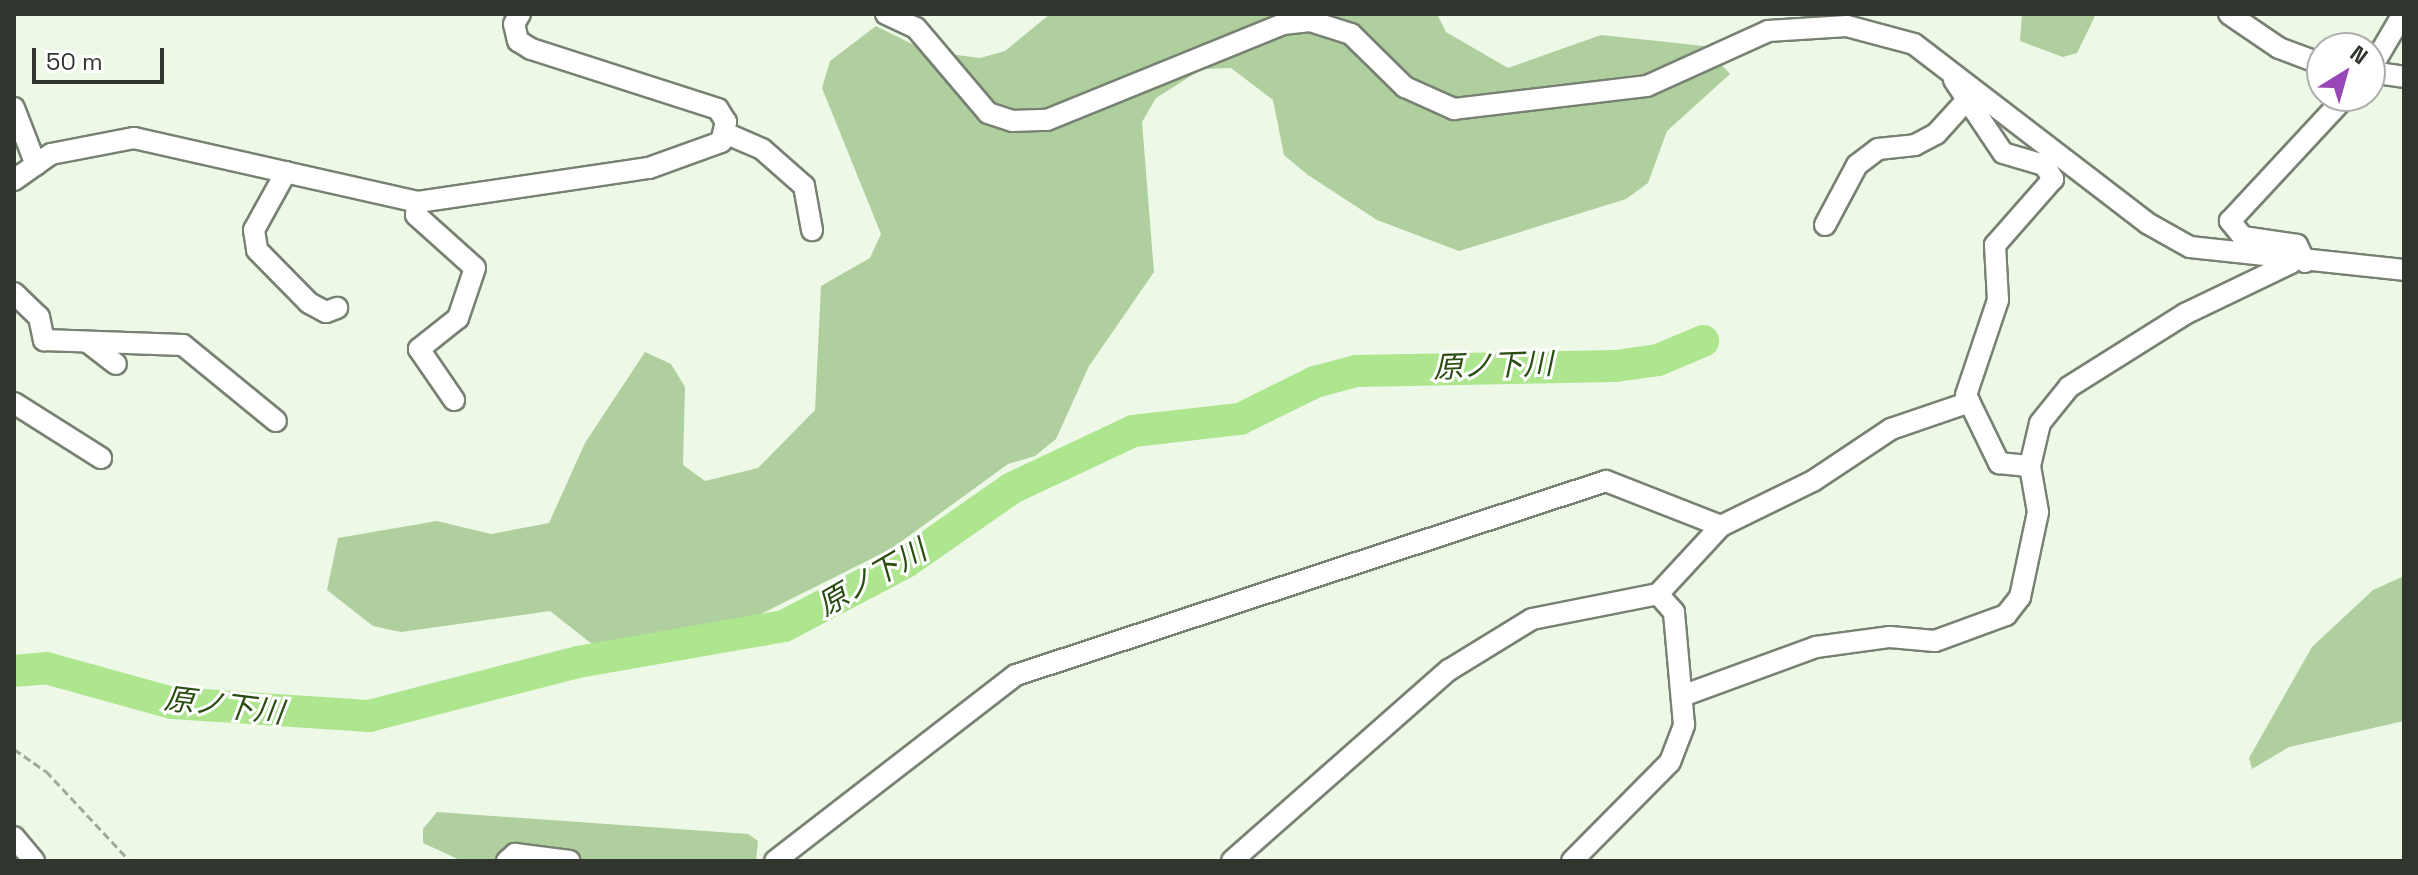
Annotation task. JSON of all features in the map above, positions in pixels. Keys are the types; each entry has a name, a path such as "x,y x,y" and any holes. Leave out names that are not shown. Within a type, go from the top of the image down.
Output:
{"street":[{"path":"520,14 514,24 518,41 531,49 697,99 718,109 725,133"},
{"path":"886,14 916,28 988,113 1012,121 1047,120 1283,24 1310,21 1351,34 1405,87 1454,109 1647,86 1768,31 1835,27 1914,44 2158,229 2190,247 2300,262 2404,270"},
{"path":"1812,14 1835,27"},
{"path":"2229,14 2279,48 2306,58"},
{"path":"2386,43 2403,14"},
{"path":"1951,73 1965,102 1986,121 2003,153 2044,165 2053,179 1995,245 1998,300 1981,341 1966,395 1999,463 2030,466"},
{"path":"1825,225 1857,165 1878,149 1915,145 1936,134 1965,102"},
{"path":"14,108 36,165"},
{"path":"2300,262 2297,245 2243,237 2230,221 2331,112"},
{"path":"14,180 51,154 134,138 418,202 649,168 708,150 725,133"},
{"path":"725,133 762,149 804,186 812,230"},
{"path":"286,172 254,230 257,250 309,303 326,312 337,308"},
{"path":"418,202 416,215 475,268 458,318 419,349 454,400"},
{"path":"1682,696 1816,647 1890,637 1935,641 2006,615 2020,597 2038,512 2030,466 2040,423 2069,387 2185,314 2300,262"},
{"path":"14,293 39,317 44,340 183,345 276,421"},
{"path":"89,343 116,364"},
{"path":"1232,861 1449,670 1532,619 1658,594 1721,526 1813,481 1891,429 1970,402"},
{"path":"14,403 101,458"},
{"path":"775,861 1016,675 1606,481 1721,526"},
{"path":"1572,861 1670,762 1684,725 1674,612 1658,594"},
{"path":"14,837 34,861"},
{"path":"507,861 515,854 570,861"}],"path":[{"path":"14,749 46,771 130,861"}],"green space":[{"path":"1050,14 1437,14 1446,32 1508,68 1601,35 1704,46 1730,74 1667,131 1648,183 1626,199 1459,251 1377,220 1308,175 1284,155 1273,100 1231,68 1202,69 1156,98 1142,122 1154,272 1089,366 1056,439 1035,456 1008,464 891,549 701,644 592,644 550,611 401,632 373,626 327,590 338,538 437,521 491,534 549,523 585,443 645,352 671,364 685,387 683,465 705,481 758,468 815,410 821,286 870,258 881,234 822,88 830,61 876,26 926,51 980,58 1005,51"},
{"path":"2022,14 2096,14 2077,53 2063,57 2020,41"},
{"path":"2404,576 2404,721 2289,747 2252,769 2249,758 2312,647 2373,590"},
{"path":"437,812 748,834 758,841 756,861 462,861 423,843 423,829"}],"waterway":[{"name":"原ノ下川","path":"14,671 46,668 172,703 369,716 578,662 784,626 906,562 1012,488 1133,431 1240,419 1315,382 1356,371 1616,366 1658,360 1703,341"}]}
